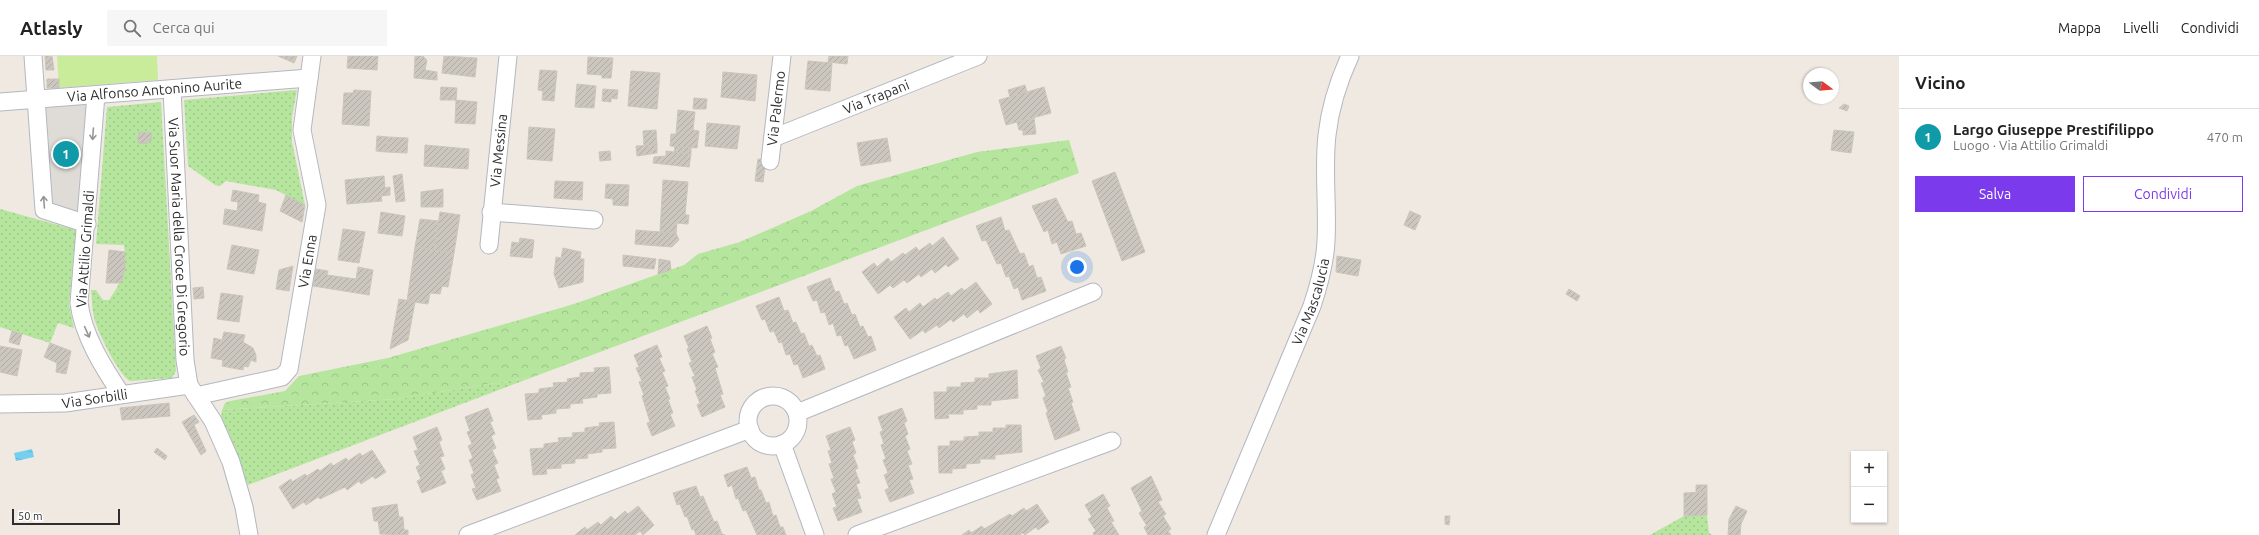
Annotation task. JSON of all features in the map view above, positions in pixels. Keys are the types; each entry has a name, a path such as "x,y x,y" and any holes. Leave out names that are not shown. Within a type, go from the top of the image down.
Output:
{"street":[{"path":"33,56 44,210 87,224"},
{"name":"Via Enna","path":"192,390 282,377 290,369 317,205 302,130 312,56"},
{"name":"Via Messina","path":"489,245 491,212 508,56"},
{"name":"Via Palermo","path":"770,161 782,56"},
{"name":"Via Trapani","path":"773,138 978,56"},
{"name":"Via Mascalucia","path":"1216,535 1312,306 1319,284 1326,241 1325,159 1327,134 1339,84 1350,56"},
{"name":"Via Alfonso Antonino Aurite","path":"0,102 309,78"},
{"name":"Via Suor Maria della Croce Di Gregorio","path":"172,88 185,360 192,390"},
{"name":"Via Attilio Grimaldi","path":"96,95 87,224 79,303 81,317 87,332 121,394"},
{"path":"491,212 594,220"},
{"path":"797,413 1093,292"},
{"path":"192,390 213,421 231,462 244,507 249,535"},
{"name":"Via Sorbilli","path":"0,404 65,403 121,394 192,390"},
{"path":"776,396 786,400 797,413 796,431 782,444 773,446 763,443 755,438 750,429 750,413 756,403 765,398 776,396"},
{"path":"468,535 750,429"},
{"path":"857,535 1112,441"},
{"path":"782,444 815,535"}],"green space":[{"path":"57,56 157,56 158,80 59,88"},
{"path":"297,90 292,117 292,142 305,205 276,190 226,181 220,186 215,185 188,166 184,100"},
{"path":"161,102 176,371 172,378 130,381 120,370 100,335 93,313 92,302 91,290 96,290 103,300 109,300 121,280 125,261 124,245 96,244 107,107"},
{"path":"1069,140 1079,173 533,377 396,399 222,410 225,403 230,401 285,391 299,376 388,358 574,304 684,265 698,254 740,242 811,211 857,186 977,152"},
{"path":"0,209 76,230 69,305 74,328 58,323 50,343 0,327"},
{"path":"533,377 248,485 221,417 222,410 396,399"},
{"path":"1707,515 1709,533 1712,535 1650,535 1684,516"}],"shaded area":[{"path":"96,95 87,224 44,210 37,99"}],"water":[{"path":"32,449 34,457 16,461 14,453"}],"building":[{"path":"45,56 52,56 54,70 46,70"},
{"path":"278,56 297,56 294,63"},
{"path":"348,56 378,56 377,70 347,68"},
{"path":"415,56 423,56 427,60 425,70 437,72 437,80 414,78"},
{"path":"444,56 477,58 475,77 442,73"},
{"path":"829,56 848,56 847,64 828,62"},
{"path":"588,57 613,58 611,78 602,78 602,75 587,74"},
{"path":"808,61 832,63 830,91 805,89"},
{"path":"540,70 557,71 554,101 542,100 543,91 538,90"},
{"path":"631,71 660,73 657,109 628,106"},
{"path":"723,72 757,75 755,101 721,97"},
{"path":"47,79 59,79 59,88 47,88"},
{"path":"577,84 596,86 594,108 575,107"},
{"path":"1025,85 1027,92 1010,97 1008,90"},
{"path":"441,87 457,88 456,100 440,100"},
{"path":"1044,87 1051,113 1006,125 999,100"},
{"path":"603,89 618,90 617,99 611,98 611,102 602,101"},
{"path":"354,90 371,91 369,126 342,124 344,93 353,93"},
{"path":"694,98 707,99 706,109 693,109"},
{"path":"456,100 477,102 475,124 455,123"},
{"path":"1844,104 1849,106 1847,111 1839,108"},
{"path":"678,110 695,112 693,130 699,131 697,148 670,146 671,134 676,134"},
{"path":"1034,118 1036,134 1023,135 1023,130 1019,130 1017,122"},
{"path":"707,123 740,126 737,149 705,146"},
{"path":"529,127 555,129 552,161 527,159"},
{"path":"656,130 657,145 644,146 643,131"},
{"path":"1834,130 1854,132 1851,153 1831,150"},
{"path":"139,132 152,133 151,141 148,140 147,144 138,143"},
{"path":"377,136 388,137 386,152 376,151"},
{"path":"388,137 408,138 407,153 386,152"},
{"path":"887,138 891,161 861,166 857,143"},
{"path":"425,145 469,149 468,169 424,166"},
{"path":"657,145 657,153 637,156 636,146"},
{"path":"675,146 691,148 691,154 674,152"},
{"path":"610,151 611,160 600,161 599,152"},
{"path":"666,151 691,154 689,167 653,163 654,157 666,156"},
{"path":"758,159 766,160 763,182 755,181"},
{"path":"1115,172 1145,252 1122,261 1092,181"},
{"path":"402,174 405,201 396,202 393,176"},
{"path":"384,176 385,188 390,187 390,195 381,196 382,201 347,204 345,180"},
{"path":"663,180 688,182 685,215 689,215 688,224 677,223 676,233 660,232"},
{"path":"555,181 583,182 582,200 554,198"},
{"path":"606,184 629,185 628,206 613,205 613,199 605,198"},
{"path":"443,189 443,207 421,207 421,192"},
{"path":"233,190 259,195 258,202 266,204 262,231 223,224 225,209 237,211 238,202 231,201"},
{"path":"286,195 305,205 302,222 280,211"},
{"path":"1056,198 1068,222 1072,221 1076,234 1081,233 1086,246 1061,254 1057,242 1052,244 1048,230 1044,232 1032,206"},
{"path":"1410,211 1421,216 1415,230 1404,225"},
{"path":"381,212 405,216 402,236 378,233"},
{"path":"440,212 460,215 454,253 434,250"},
{"path":"1001,217 1005,231 1009,230 1020,254 1024,253 1029,267 1033,265 1037,278 1041,277 1046,291 1022,300 1018,287 1014,289 1009,276 1006,277 1001,263 997,264 986,240 982,241 976,226"},
{"path":"420,219 438,221 434,250 415,247"},
{"path":"343,229 365,232 359,263 338,260"},
{"path":"636,230 647,231 646,245 635,244"},
{"path":"647,231 676,233 679,240 672,247 646,245"},
{"path":"943,237 959,259 948,267 946,264 935,273 932,269 921,277 919,274 907,283 904,280 893,288 890,285 878,294 862,272 874,263 877,267 888,258 891,262 903,253 905,255 916,247 919,251 930,243 932,246"},
{"path":"520,238 534,240 532,258 510,256 512,242 519,243"},
{"path":"232,245 259,250 254,274 227,269"},
{"path":"415,247 454,253 448,287 442,286 440,294 430,293 428,304 407,301"},
{"path":"563,248 581,252 580,259 584,259 583,282 559,288 554,274 556,257 561,258"},
{"path":"109,250 125,252 125,268 121,283 106,283"},
{"path":"623,255 656,259 654,269 623,266"},
{"path":"1337,256 1361,260 1358,276 1336,272"},
{"path":"659,259 670,261 671,270 658,274"},
{"path":"293,266 289,291 276,289 279,270"},
{"path":"358,267 373,270 369,295 313,286 316,269 328,271 327,275 356,279"},
{"path":"830,278 835,292 839,291 844,304 847,303 852,315 855,314 860,327 863,326 868,337 871,336 876,350 854,359 848,345 845,346 841,335 837,336 833,323 829,325 825,312 821,313 817,300 813,301 807,287"},
{"path":"976,282 992,304 980,313 978,309 967,318 964,314 953,322 951,319 939,328 937,325 925,333 923,330 910,339 894,317 906,308 909,312 920,303 923,307 935,298 937,300 948,292 951,296 962,288 964,291"},
{"path":"203,287 204,298 194,299 193,288"},
{"path":"1569,289 1580,296 1577,301 1566,294"},
{"path":"221,293 243,296 239,322 217,319"},
{"path":"779,297 784,311 788,310 793,323 796,322 801,334 804,333 809,346 812,345 817,356 820,355 825,369 803,378 798,364 794,365 790,354 786,355 782,342 779,343 774,331 770,332 765,319 762,320 756,306"},
{"path":"399,299 415,302 408,340 390,349"},
{"path":"707,326 712,338 710,339 715,352 712,354 718,367 715,368 723,394 720,395 725,407 702,417 697,405 700,403 695,391 697,390 692,377 695,376 689,363 692,362 687,349 689,348 684,336"},
{"path":"12,331 22,334 19,345 9,342"},
{"path":"224,332 245,335 243,342 253,348 256,355 256,362 251,360 248,367 244,366 243,370 222,366 223,360 211,358 214,338 222,340"},
{"path":"50,343 71,351 66,374 56,372 57,363 44,357"},
{"path":"657,345 662,357 659,358 665,371 662,372 668,386 665,387 670,399 668,400 673,413 670,414 675,426 652,436 647,423 650,422 642,396 644,395 639,382 642,381 636,368 639,367 634,355"},
{"path":"0,346 22,350 17,376 0,372"},
{"path":"1061,346 1066,358 1064,360 1068,372 1066,373 1071,387 1068,388 1073,402 1071,403 1080,430 1055,440 1046,413 1048,412 1043,398 1046,396 1041,383 1044,382 1038,370 1041,368 1036,356"},
{"path":"609,367 611,393 597,394 597,397 582,399 583,403 570,404 570,408 556,409 556,413 541,415 542,419 528,420 525,394 539,393 539,389 554,387 553,383 568,382 567,379 580,377 580,373 595,372 594,368"},
{"path":"1017,370 1018,398 991,401 991,405 977,405 977,409 963,410 963,414 948,414 949,418 935,419 934,392 947,392 947,387 961,387 961,383 975,382 975,378 989,378 989,374"},
{"path":"169,403 170,416 122,420 120,408"},
{"path":"488,408 493,421 490,422 495,434 491,436 496,448 492,450 498,463 494,465 499,478 496,479 501,491 477,500 472,489 476,488 471,475 474,473 469,460 473,458 468,446 472,444 467,432 470,431 465,417"},
{"path":"902,408 907,421 904,423 908,434 905,436 910,449 907,451 912,464 908,465 913,479 909,480 914,493 890,502 885,490 889,488 884,475 888,473 883,460 886,459 881,445 884,444 880,432 883,431 878,417"},
{"path":"194,415 199,422 194,425 206,451 201,455 182,422"},
{"path":"614,422 616,448 602,449 602,452 587,454 588,458 575,459 575,463 561,464 561,468 546,469 547,474 533,475 530,449 544,448 544,444 559,442 558,438 573,437 572,433 585,432 585,428 600,426 599,423"},
{"path":"1006,425 1021,425 1022,452 995,455 995,459 980,459 980,463 966,464 966,468 952,469 952,473 939,473 938,446 950,446 950,441 964,441 964,437 979,436 979,432 993,432 993,428 1006,428"},
{"path":"437,427 442,440 439,442 444,456 440,457 445,469 441,471 446,483 422,493 417,481 421,479 416,467 420,465 414,451 418,450 413,437"},
{"path":"850,427 855,440 852,442 856,453 853,455 858,468 855,470 860,483 856,484 861,498 857,499 862,512 838,521 833,508 837,507 832,494 836,492 831,479 834,478 829,464 832,463 828,451 831,450 826,436"},
{"path":"157,448 167,456 165,460 154,452"},
{"path":"372,450 386,472 375,479 373,476 361,484 359,481 347,490 345,487 320,499 318,497 306,505 304,502 293,509 279,487 291,479 292,482 305,474 307,476 318,469 320,471 331,463 333,466 346,458 348,461 360,453 362,456"},
{"path":"747,467 751,478 755,477 759,490 761,490 766,503 769,502 773,516 776,515 780,527 783,527 786,535 757,535 746,510 743,511 738,498 736,499 732,485 728,487 724,475"},
{"path":"1151,476 1162,500 1158,502 1166,514 1163,516 1171,529 1168,531 1171,535 1148,535 1144,527 1147,526 1139,513 1142,511 1131,488"},
{"path":"1696,485 1707,485 1707,492 1696,492"},
{"path":"696,486 700,497 703,496 714,522 717,521 722,534 725,535 696,535 694,529 692,530 687,516 685,517 680,504 677,505 673,493"},
{"path":"1707,492 1707,515 1684,516 1684,493"},
{"path":"1103,494 1110,506 1107,508 1114,521 1111,522 1119,535 1094,535 1093,533 1096,531 1088,519 1092,517 1085,505"},
{"path":"397,504 399,517 403,517 404,530 408,530 408,535 380,534 378,521 374,521 372,508"},
{"path":"1037,504 1049,522 1038,530 1036,527 1025,535 1023,533 1019,535 962,535 969,530 971,533 982,526 984,529 1010,514 1012,516 1024,508 1026,511"},
{"path":"638,506 654,525 643,535 640,531 635,535 575,535 585,527 587,530 598,522 601,525 611,516 615,520 625,511 628,514"},
{"path":"1736,506 1747,511 1741,524 1740,535 1728,535 1729,519"},
{"path":"1445,516 1450,516 1449,525 1445,524"}],"place":[{"name":"Largo Giuseppe Prestifilippo","path":"66,154"}]}
